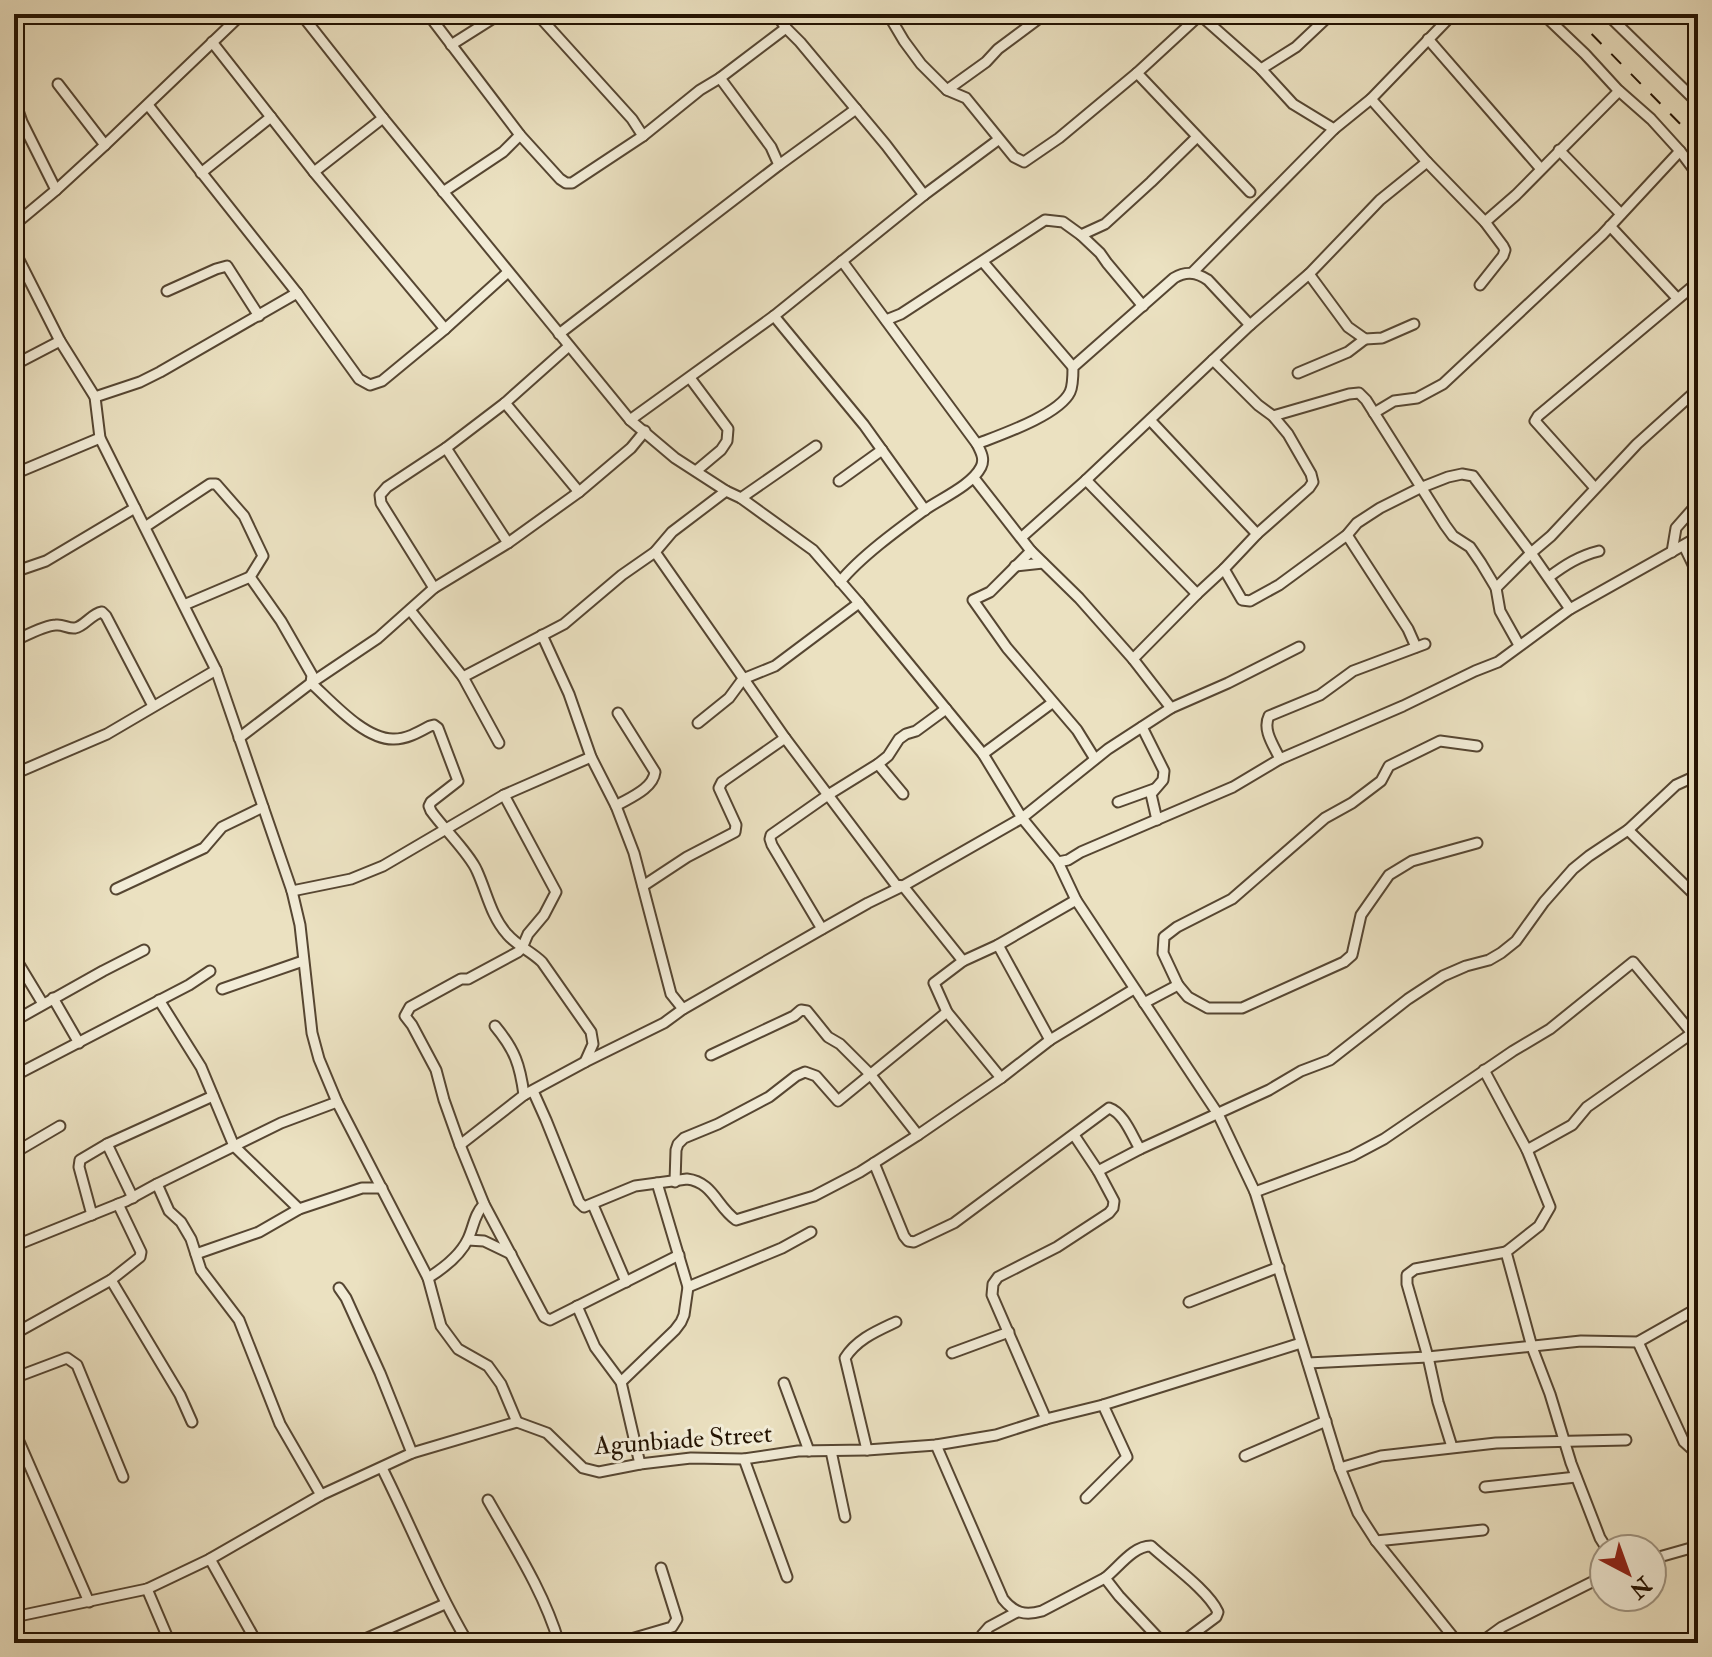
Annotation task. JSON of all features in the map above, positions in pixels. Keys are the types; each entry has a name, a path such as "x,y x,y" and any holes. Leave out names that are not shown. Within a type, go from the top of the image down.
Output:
{"street":[{"path":"14,225 105,145 242,14"},
{"path":"301,14 630,420 675,458 741,498 813,550 983,754 1022,818 1058,862 1076,900 1218,1114 1255,1192 1340,1468 1358,1513 1376,1541 1458,1643"},
{"path":"428,14 520,135 566,183 572,183 643,136 786,28"},
{"path":"451,45 500,14"},
{"path":"537,14 636,124 643,136"},
{"path":"776,14 924,195"},
{"path":"947,90 1045,14"},
{"path":"894,16 904,41 921,64 947,90 966,98 998,140 1014,157 1024,162 1059,138 1137,73 1201,14 1261,69 1293,104 1334,129"},
{"path":"1261,69 1296,47 1331,14"},
{"path":"1192,273 1334,129 1371,99 1453,14"},
{"path":"1543,14 1651,119 1698,175"},
{"path":"1607,14 1698,103"},
{"path":"1687,14 1698,26"},
{"path":"1428,39 1541,169"},
{"path":"212,42 314,172 445,329"},
{"path":"1137,73 1250,192"},
{"path":"720,78 771,147 779,165"},
{"path":"58,84 105,145"},
{"path":"1485,222 1619,91"},
{"path":"14,99 56,190"},
{"path":"1371,99 1485,222 1505,250 1480,285"},
{"path":"148,105 297,293 359,379 370,385 382,381 508,272"},
{"path":"559,334 856,109"},
{"path":"201,173 271,117"},
{"path":"314,172 383,118"},
{"path":"443,192 503,152 520,135"},
{"path":"1081,235 1105,224 1197,137"},
{"path":"630,420 774,316 924,195 998,140"},
{"path":"1559,150 1621,214"},
{"path":"1374,413 1394,401 1417,398 1443,384 1610,226 1680,151"},
{"path":"1022,537 1309,274 1380,200 1427,162"},
{"path":"886,320 901,314 1045,220 1063,222 1081,235 1100,253 1143,306"},
{"path":"1610,226 1677,298"},
{"path":"14,250 60,341 95,397 100,438 216,670 292,891 300,925 315,1046 337,1102 428,1278 441,1326 458,1349 488,1366 501,1384 517,1422 412,1453 321,1495 210,1559 147,1589 14,1617"},
{"path":"840,582 853,567 925,510 974,478 982,465 977,444 842,261"},
{"path":"983,262 1073,367"},
{"path":"167,291 227,266 259,316"},
{"path":"977,444 1024,426 1054,409 1070,392 1073,367 1182,273 1201,275 1208,280 1250,325"},
{"path":"1309,274 1348,327 1365,339"},
{"path":"1595,488 1535,421 1698,282"},
{"path":"95,397 160,372 297,293"},
{"path":"774,316 864,425 925,510"},
{"path":"1298,373 1348,352 1365,339 1382,338 1414,324"},
{"path":"14,365 60,341"},
{"path":"434,588 381,503 380,495 505,403 569,346"},
{"path":"1133,659 1313,482 1288,434 1213,360"},
{"path":"690,378 728,429 727,441 721,450 696,471"},
{"path":"1496,588 1551,536 1637,444 1698,389"},
{"path":"1273,416 1359,393 1453,536 1470,547 1496,588 1500,611 1519,645"},
{"path":"505,403 579,492"},
{"path":"1150,420 1257,534"},
{"path":"239,738 311,683 378,638 434,588 508,543 579,492 631,448 645,431"},
{"path":"14,474 100,438"},
{"path":"741,498 816,446"},
{"path":"446,448 508,543"},
{"path":"839,481 882,450"},
{"path":"1224,569 1242,600 1250,601 1279,585 1347,535 1365,517 1420,488 1462,474 1473,476 1570,609"},
{"path":"974,478 1031,551 1079,598 1171,708"},
{"path":"1086,480 1197,594"},
{"path":"145,527 210,484 216,484 244,516 263,556 250,577 184,605"},
{"path":"463,677 564,624 622,575 655,552 672,532 726,491"},
{"path":"1672,552 1676,528 1698,503"},
{"path":"14,572 46,561 135,508"},
{"path":"1280,759 1266,728 1269,716 1320,695 1353,671 1421,645 1347,535"},
{"path":"1058,862 1233,787 1280,759 1498,662 1570,609 1698,537"},
{"path":"1684,546 1698,575"},
{"path":"1031,551 990,592 973,600 1007,648 1077,730 1095,759"},
{"path":"1549,577 1581,556 1599,551"},
{"path":"655,552 785,738 896,885 903,886 963,961"},
{"path":"1015,566 1043,563"},
{"path":"250,577 281,621 312,675 311,683"},
{"path":"698,723 729,698 743,679 781,662 859,603"},
{"path":"410,610 463,677 499,743"},
{"path":"14,641 52,625 77,628 102,612 153,706"},
{"path":"542,635 634,853 671,994 683,1009"},
{"path":"460,1145 528,1093 664,1023 822,929 1022,818 1095,759 1171,708 1299,647"},
{"path":"14,774 107,734 216,670"},
{"path":"311,683 355,722 379,737 405,738 430,726 438,728 458,781 429,806 477,870 495,916 506,933 542,962 591,1032 593,1044 585,1062"},
{"path":"983,754 1052,703"},
{"path":"822,929 770,839 771,835 878,764 888,756 899,739 916,731 946,709"},
{"path":"616,806 650,785 655,772 618,713"},
{"path":"1142,727 1164,771 1163,780 1151,794 1157,820"},
{"path":"643,886 687,857 735,832 736,825 719,788 722,782 785,738"},
{"path":"1477,746 1440,741 1389,766 1381,781 1325,818 1232,899 1164,937 1163,953 1178,985 1188,997 1208,1008 1242,1008 1344,962 1352,955 1361,915 1389,875 1412,861 1477,843"},
{"path":"292,891 365,874 504,795 591,757"},
{"path":"878,764 903,794"},
{"path":"1098,1171 1269,1090 1301,1071 1330,1060 1408,999 1443,976 1501,953 1516,941 1573,869 1628,830 1676,785 1696,778"},
{"path":"1118,802 1154,789"},
{"path":"504,795 556,892 522,948 410,1007 405,1016 436,1070 460,1145 484,1204 544,1317 550,1320 557,1318 679,1255"},
{"path":"116,889 204,848 222,827 263,807"},
{"path":"1628,830 1698,898"},
{"path":"1001,1078 947,1012 934,983 963,961 998,945 1076,900"},
{"path":"998,945 1050,1040"},
{"path":"14,1021 144,950"},
{"path":"14,956 79,1043"},
{"path":"222,989 303,961"},
{"path":"1255,1192 1352,1156 1384,1139 1550,1029 1633,962 1695,1031 1587,1107 1572,1125 1527,1150"},
{"path":"14,1076 189,985 210,971"},
{"path":"1144,1003 1178,985"},
{"path":"495,1026 517,1058 528,1093 546,1120 579,1202 584,1207 635,1186 687,1179 696,1180 709,1188 730,1217 736,1220 814,1196 874,1163 1001,1078 1050,1040 1134,989"},
{"path":"159,1000 201,1067 234,1146 299,1209"},
{"path":"711,1055 801,1010 807,1011 828,1037 840,1044 870,1074 918,1135"},
{"path":"675,1182 676,1150 684,1138 769,1097 805,1072 816,1076 838,1101 947,1012"},
{"path":"1452,1447 1407,1275 1415,1269 1506,1252 1539,1226 1550,1207 1527,1150 1484,1070"},
{"path":"92,1215 79,1167 80,1160 107,1144 213,1096"},
{"path":"14,1246 133,1198 281,1123 337,1102"},
{"path":"874,1163 904,1236 914,1242 954,1223 1109,1108 1120,1114 1140,1149"},
{"path":"14,1153 60,1126"},
{"path":"1046,1419 992,1295 993,1284 998,1277 1057,1247 1113,1208 1114,1201 1098,1171 1074,1135"},
{"path":"107,1144 133,1198"},
{"path":"621,1382 681,1322 684,1315 688,1287 657,1183"},
{"path":"157,1184 169,1211 181,1222 191,1239 201,1270 239,1320 280,1424 321,1495"},
{"path":"196,1254 259,1232 299,1209 362,1188 382,1188"},
{"path":"14,1334 111,1280 140,1257 141,1252 118,1204"},
{"path":"428,1278 449,1264 468,1240 477,1212 484,1204"},
{"path":"593,1205 626,1282"},
{"path":"688,1287 782,1248 811,1232"},
{"path":"468,1240 484,1241 511,1254"},
{"path":"1506,1252 1532,1347 1598,1533"},
{"path":"1189,1302 1279,1267"},
{"path":"111,1280 180,1395 192,1422"},
{"path":"339,1288 380,1373 412,1453"},
{"path":"577,1306 595,1347 621,1382 640,1464"},
{"path":"1308,1363 1428,1357 1581,1341 1638,1342 1698,1308"},
{"path":"867,1450 845,1358 859,1342 896,1322"},
{"path":"952,1353 1009,1332"},
{"path":"1638,1342 1684,1442 1698,1451"},
{"name":"Agunbiade Street","path":"517,1422 547,1433 583,1468 599,1472 691,1458 744,1459 809,1451 936,1445 996,1435 1301,1343"},
{"path":"14,1378 67,1358 72,1360 77,1365 123,1477"},
{"path":"784,1383 809,1451"},
{"path":"1086,1498 1127,1457 1103,1405"},
{"path":"1245,1456 1326,1421"},
{"path":"14,1430 89,1602"},
{"path":"1340,1468 1381,1456 1452,1447 1564,1440 1626,1440"},
{"path":"936,1445 1003,1599 1010,1608 1031,1614 1042,1611 1105,1578 1142,1546 1151,1546 1198,1588 1218,1612 1216,1617 1181,1643"},
{"path":"831,1451 845,1517"},
{"path":"744,1459 787,1577"},
{"path":"382,1468 445,1604 468,1643"},
{"path":"1485,1487 1576,1477"},
{"path":"488,1500 543,1600 559,1643"},
{"path":"1376,1541 1483,1530"},
{"path":"1668,1554 1698,1546"},
{"path":"210,1559 257,1643"},
{"path":"597,1643 631,1639 672,1627 676,1623 661,1568"},
{"path":"1105,1578 1163,1643"},
{"path":"1480,1643 1502,1627 1588,1584"},
{"path":"147,1589 170,1643"},
{"path":"356,1643 445,1604"},
{"path":"983,1643 982,1635 989,1627 1017,1612"}],"railway":[{"path":"1572,14 1698,142"}]}
